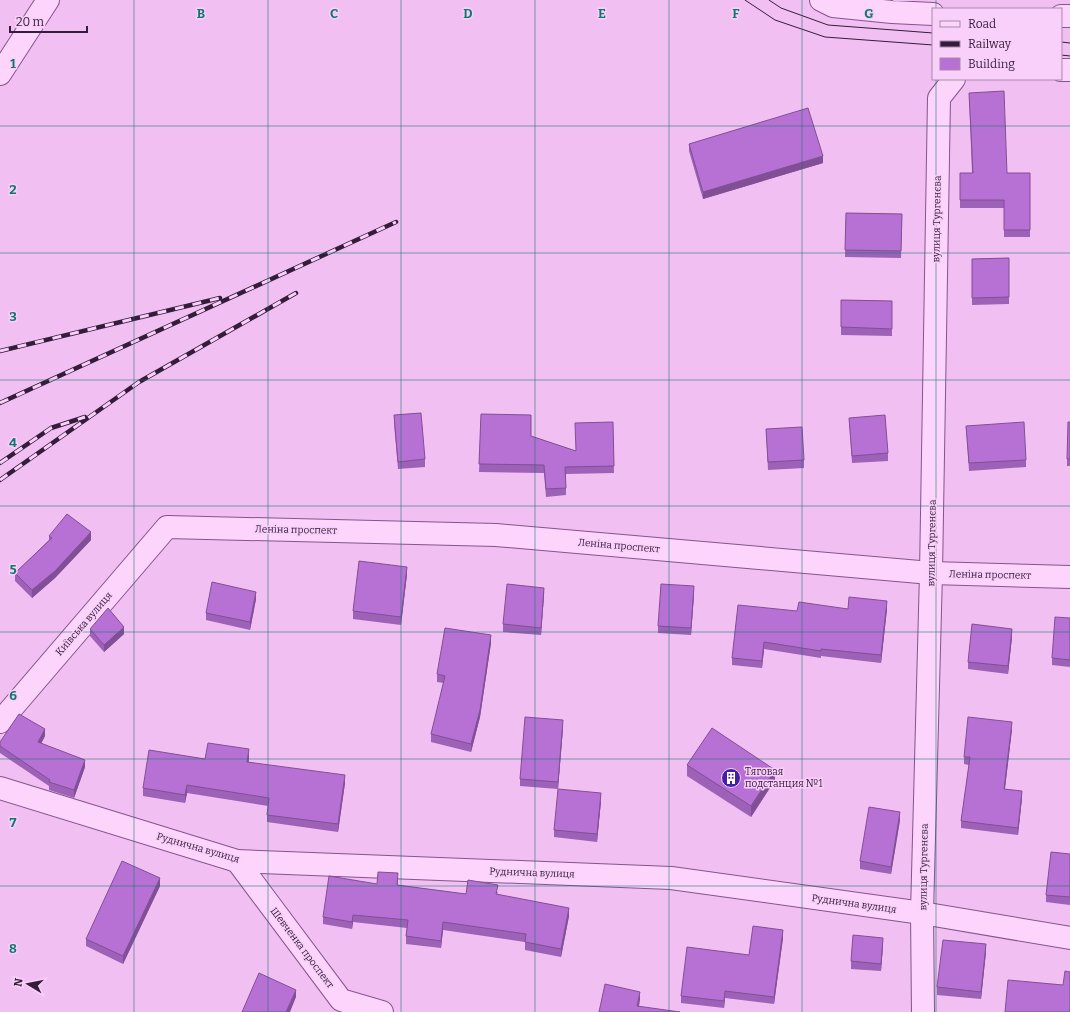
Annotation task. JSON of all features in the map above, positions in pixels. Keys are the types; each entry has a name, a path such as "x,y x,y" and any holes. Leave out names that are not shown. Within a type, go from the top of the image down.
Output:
{"street":[{"path":"0,74 48,0"},
{"path":"821,0 833,6 892,12 932,14"},
{"name":"вулиця Тургенєва","path":"923,1012 922,914 931,573 939,98 953,80"},
{"name":"Леніна проспект","path":"167,526 496,535 931,573 1070,576"},
{"name":"Київська вулиця","path":"0,722 167,526"},
{"name":"Руднична вулиця","path":"0,788 237,861 671,878 922,914 1070,938"},
{"name":"Шевченка проспект","path":"237,861 341,1000 382,1012"}],"building":[{"path":"1004,91 1007,173 1030,173 1030,230 1004,230 1004,200 960,200 960,173 973,173 969,93"},
{"path":"808,108 823,156 703,192 689,144"},
{"path":"846,213 902,214 901,251 845,250"},
{"path":"1009,258 1009,297 972,298 972,259"},
{"path":"841,300 892,301 892,329 841,327"},
{"path":"421,413 425,459 398,462 394,415"},
{"path":"481,414 531,415 531,436 576,451 575,423 613,422 614,466 565,467 566,488 546,489 544,465 479,464"},
{"path":"885,415 888,453 852,456 849,418"},
{"path":"1024,422 1026,460 969,463 966,426"},
{"path":"1068,422 1070,422 1070,459 1067,459"},
{"path":"802,427 804,460 768,462 766,429"},
{"path":"67,514 91,532 55,571 32,590 15,573 52,538 49,536"},
{"path":"359,561 407,567 401,617 353,611"},
{"path":"212,582 256,592 250,622 206,613"},
{"path":"507,584 544,588 541,628 503,624"},
{"path":"661,584 694,586 691,628 658,626"},
{"path":"849,597 887,601 881,655 821,649 821,651 764,642 762,661 732,658 738,605 797,611 799,602 848,609"},
{"path":"108,608 124,627 104,645 90,629"},
{"path":"1055,617 1070,618 1070,660 1052,658"},
{"path":"972,624 1012,629 1008,666 968,662"},
{"path":"445,628 491,635 480,710 471,744 431,734 445,676 437,674"},
{"path":"19,714 45,729 38,742 85,760 74,790 49,782 50,780 0,746 0,742"},
{"path":"525,717 563,720 558,782 520,779"},
{"path":"968,717 1012,722 1004,789 1022,791 1018,828 961,821 970,757 964,757"},
{"name":"Тяговая подстанция №1","path":"712,728 775,770 751,806 687,765"},
{"path":"208,743 249,749 247,762 345,775 338,824 267,815 269,798 187,785 185,795 143,788 149,750 205,759"},
{"path":"558,789 601,793 597,834 554,830"},
{"path":"869,807 900,812 891,867 860,861"},
{"path":"1051,852 1070,854 1070,897 1046,895"},
{"path":"122,861 160,878 123,956 86,939"},
{"path":"378,872 398,873 397,885 466,894 468,880 498,885 496,894 569,908 561,949 525,942 526,934 443,922 441,941 406,936 408,920 353,915 352,922 323,917 329,876 377,884"},
{"path":"753,926 783,930 774,997 725,991 724,1001 681,996 687,947 749,955"},
{"path":"853,935 883,938 881,964 851,961"},
{"path":"943,940 986,944 981,992 937,987"},
{"path":"1065,971 1070,972 1070,1012 1005,1012 1008,980 1063,985"},
{"path":"259,973 296,990 286,1012 242,1012"},
{"path":"605,984 640,992 637,1006 680,1012 599,1012"}],"tram line":[{"path":"745,0 775,20 825,37 932,45"},
{"path":"769,0 781,8 828,25 932,33"},
{"path":"1062,42 1070,43"},
{"path":"1062,55 1070,56"}],"railway":[{"path":"0,403 396,222"},
{"path":"0,480 139,382 296,293"},
{"path":"0,351 220,298"},
{"path":"0,463 51,428 85,417"}],"place":[{"name":"Тяговая подстанция №1","path":"731,778"}]}
